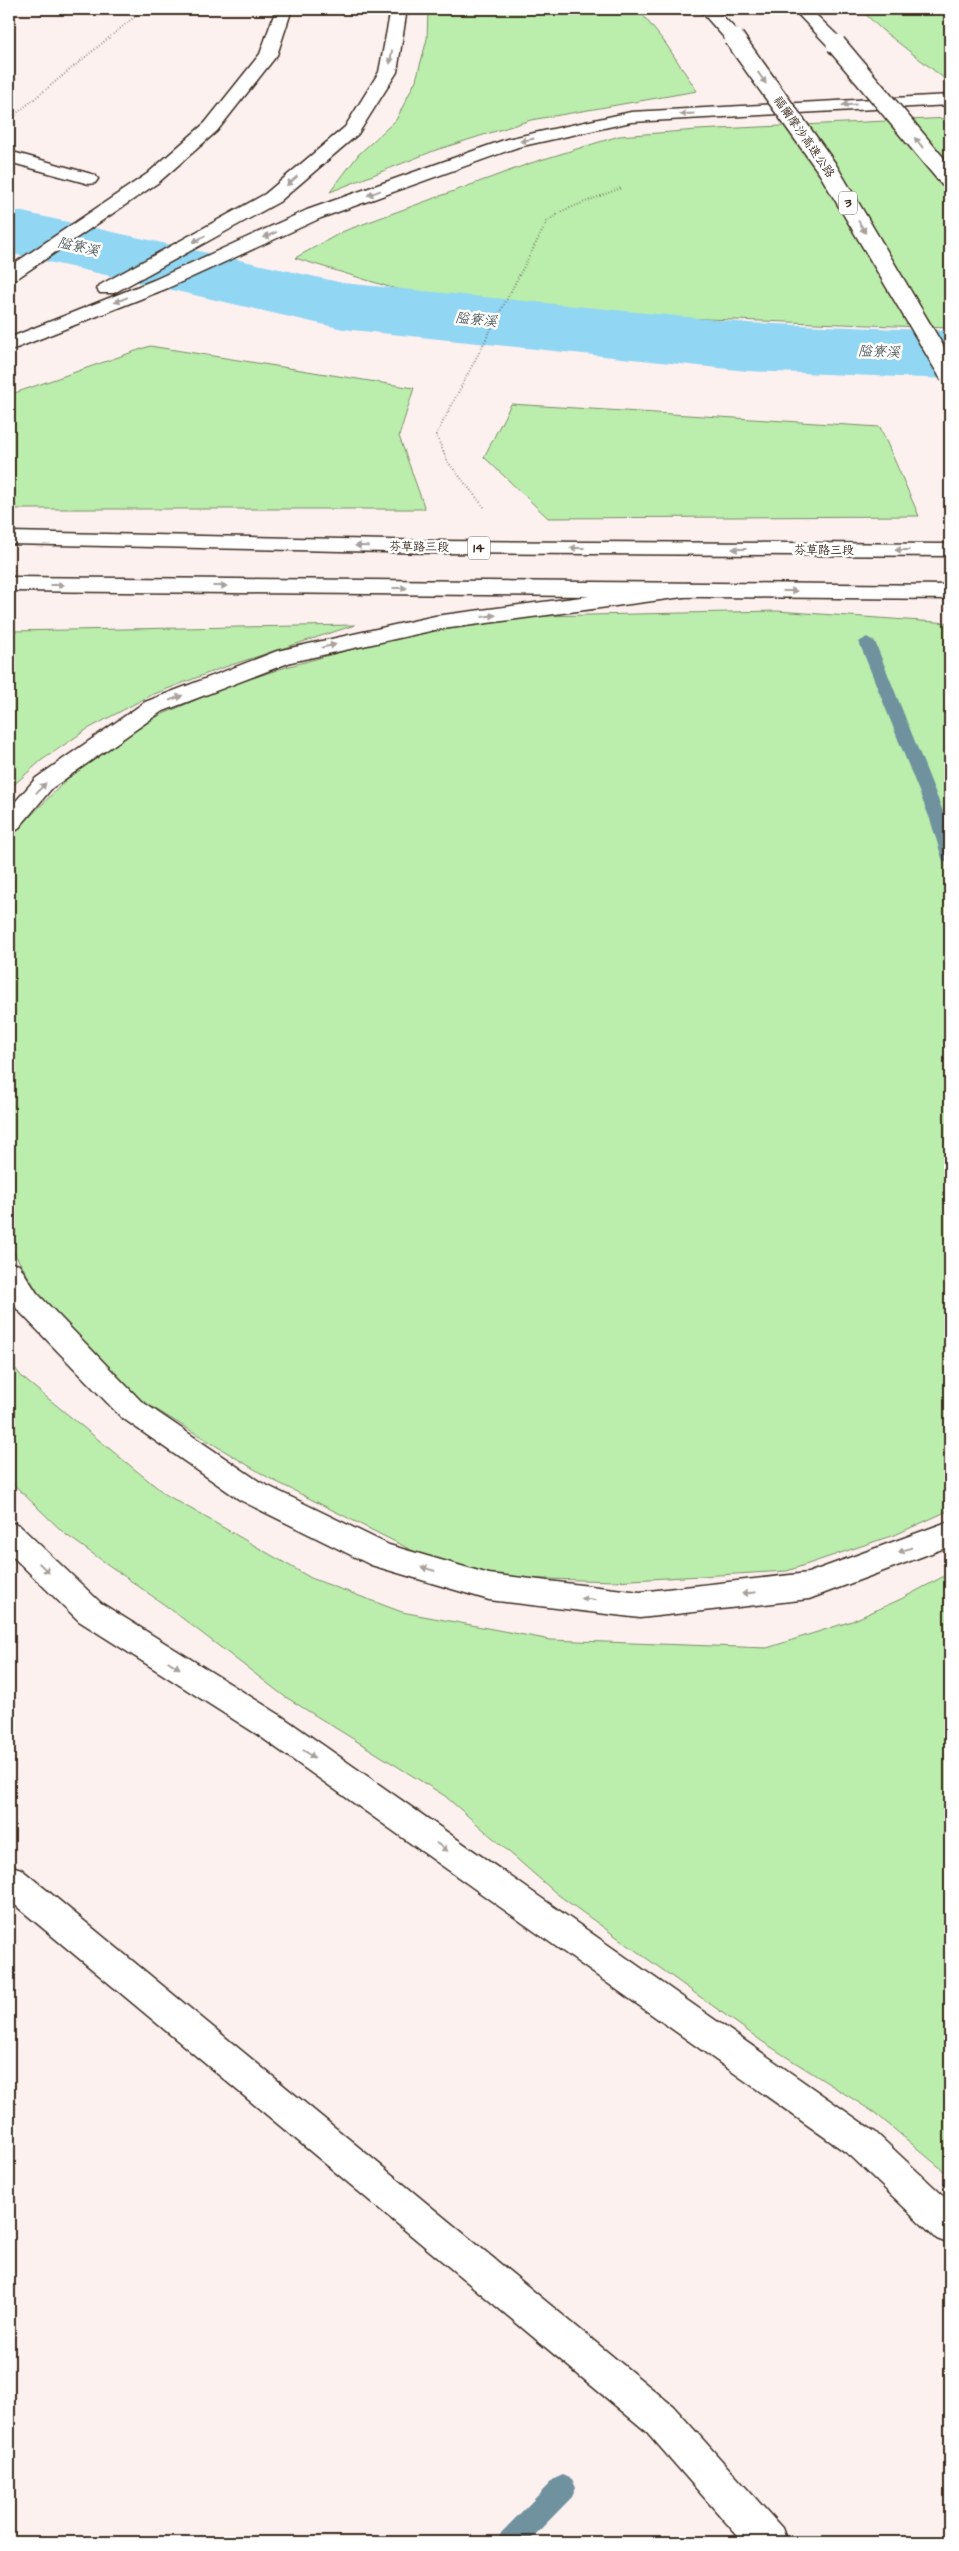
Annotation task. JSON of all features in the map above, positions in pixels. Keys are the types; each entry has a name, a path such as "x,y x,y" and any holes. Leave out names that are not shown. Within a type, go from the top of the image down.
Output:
{"main road":[{"path":"9,275 153,178 211,127 268,55 284,9"},
{"path":"9,344 272,198 352,130 388,72 399,9"},
{"name":"福爾摩沙高速公路","path":"707,9 734,38 827,168 950,376"},
{"path":"800,9 836,44 950,180"},
{"path":"9,344 161,284 314,214 513,143 631,118 950,100"},
{"path":"9,156 89,178"},
{"name":"芬草路三段","path":"9,538 516,548 950,550"},
{"path":"9,584 950,592"},
{"path":"9,824 44,784 153,707 285,656 435,623 690,590"},
{"path":"9,1273 27,1302 131,1409 250,1491 382,1556 489,1587 640,1605 809,1586 950,1533"},
{"path":"9,1534 90,1612 269,1725 855,2139 950,2226"},
{"path":"9,1880 660,2419 768,2542"}],"path":[{"path":"9,121 144,9"},
{"path":"516,548 448,462 436,435 547,222 562,211 621,188"}],"green space":[{"path":"428,9 638,9 666,44 697,91 531,120 436,150 330,192 359,154 396,120 416,80 427,39"},
{"path":"860,9 950,9 950,79 945,79 882,30"},
{"path":"950,118 950,328 572,314 422,297 295,258 344,231 531,163 619,136 697,130"},
{"path":"150,346 414,388 399,436 425,509 9,509 9,395"},
{"path":"511,404 880,427 919,516 548,518 484,457"},
{"path":"777,611 950,623 950,1510 897,1534 787,1571 615,1581 513,1578 435,1562 269,1478 142,1401 44,1302 9,1245 9,838 75,771 154,718 223,688 286,667 378,642 433,631 542,616"},
{"path":"355,625 219,669 149,696 86,730 42,760 9,789 9,631"},
{"path":"9,1361 23,1378 165,1494 311,1578 402,1612 551,1640 767,1648 852,1621 901,1599 950,1573 950,2176 875,2113 763,2042 557,1894 445,1796 284,1696 169,1608 65,1534 9,1480"}],"waterway":[{"name":"隘寮溪","path":"9,231 343,306 747,347 950,355"},
{"path":"867,642 938,819 950,858"},
{"path":"510,2542 563,2488"}]}
